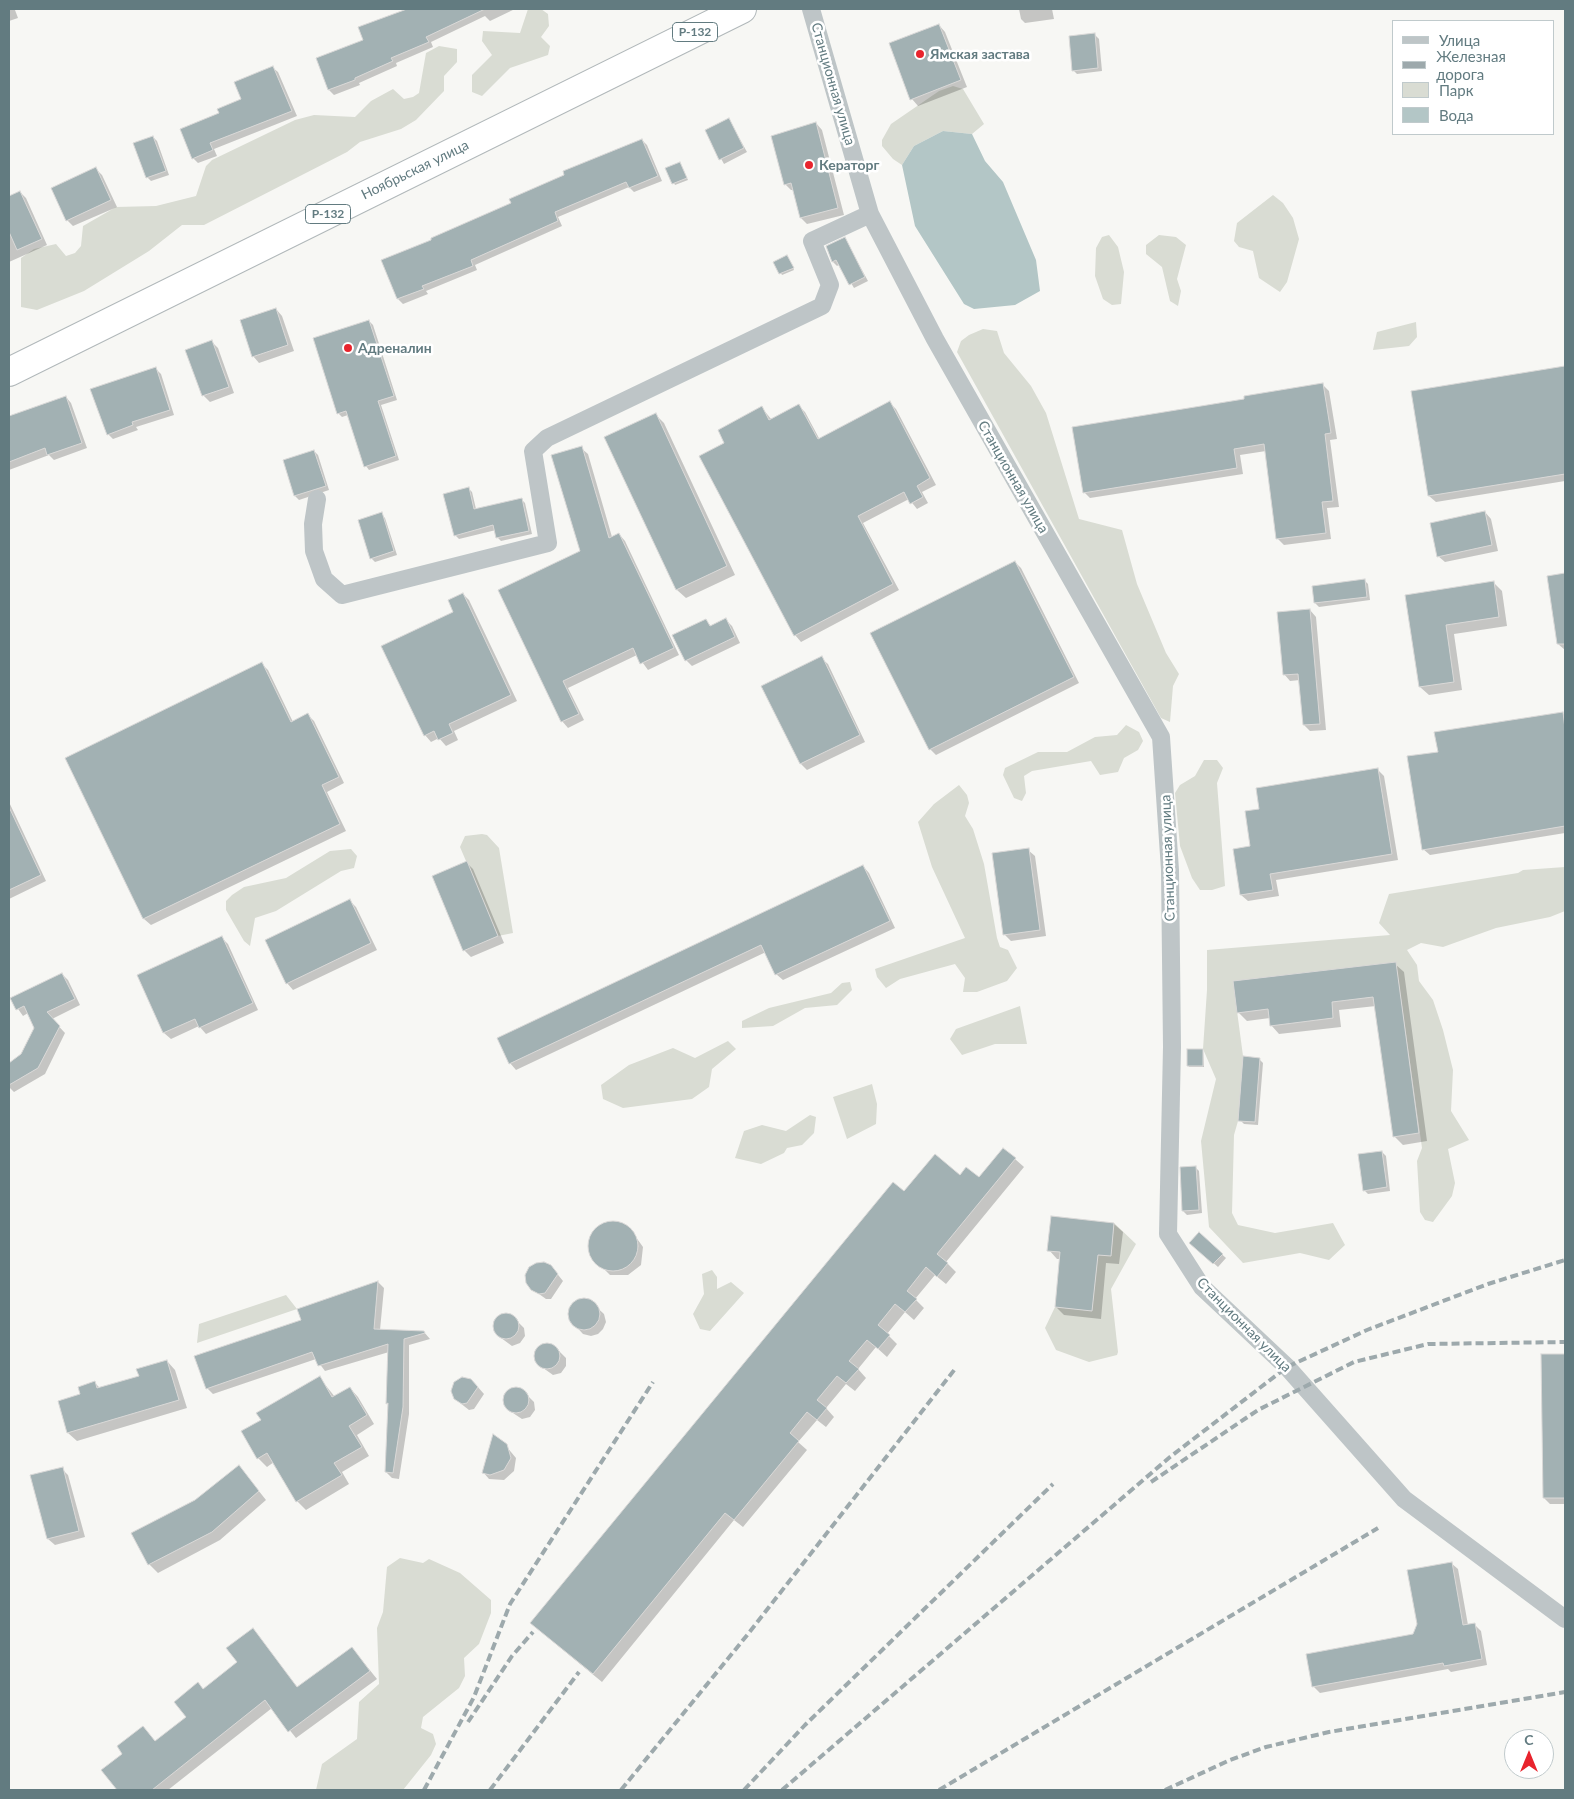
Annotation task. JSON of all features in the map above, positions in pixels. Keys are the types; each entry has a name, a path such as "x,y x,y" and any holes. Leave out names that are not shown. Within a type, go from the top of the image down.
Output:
{"highway":[{"name":"Ноябрьская улица","path":"9,372 742,9"}],"street":[{"name":"Станционная улица","path":"812,9 870,214 935,339 1161,737 1170,870 1172,1047 1168,1234 1202,1287 1286,1367 1404,1499 1565,1619"},
{"path":"317,499 313,524 314,551 324,579 342,596 548,543 533,451 547,438 822,306 830,284 812,241 870,214"}],"green space":[{"path":"528,9 541,9 548,14 549,26 541,37 550,46 548,55 510,68 482,96 472,92 472,75 492,55 482,41 483,31 520,33"},
{"path":"439,46 457,49 457,62 444,76 444,91 416,120 401,129 360,142 347,152 204,225 182,225 149,251 84,291 37,310 21,307 21,258 34,249 56,244 66,256 75,253 81,246 83,226 116,207 156,206 196,196 206,166 212,160 295,120 314,115 355,117 371,101 393,89 404,99 413,97 419,93 426,53"},
{"path":"953,86 963,89 984,124 972,134 943,131 914,146 902,165 893,159 882,146 882,140 891,124 939,91"},
{"path":"1273,195 1283,203 1293,218 1299,239 1287,282 1280,292 1259,278 1253,251 1239,247 1234,241 1237,223"},
{"path":"1109,235 1118,247 1124,272 1121,304 1112,305 1103,299 1095,276 1096,248 1102,237"},
{"path":"1159,235 1176,237 1186,245 1177,279 1181,291 1178,306 1170,301 1162,267 1146,254 1146,245"},
{"path":"1416,322 1417,337 1409,346 1373,350 1377,332"},
{"path":"983,329 997,331 1004,353 1031,386 1046,413 1079,519 1122,530 1137,584 1166,653 1179,674 1173,686 1170,722 1161,718 957,352 961,341"},
{"path":"1126,725 1139,732 1143,741 1138,750 1124,758 1118,772 1100,775 1091,761 1032,771 1024,776 1026,793 1022,801 1014,798 1003,775 1005,768 1038,752 1067,752 1095,737 1117,735"},
{"path":"1204,760 1217,760 1223,768 1217,783 1225,886 1212,890 1200,890 1192,878 1180,846 1175,793 1180,785 1195,776"},
{"path":"959,785 967,795 969,803 965,816 973,829 984,864 997,938 1000,947 1008,950 1017,968 1007,981 977,992 963,992 965,978 955,964 900,979 886,988 877,977 875,969 965,938 932,867 918,822 934,804"},
{"path":"487,835 499,848 513,933 498,936 460,847 465,836"},
{"path":"351,849 357,856 354,868 341,871 276,911 255,918 250,946 244,941 226,910 226,901 232,895 244,887 286,878 330,851"},
{"path":"1565,867 1565,911 1550,917 1496,928 1443,947 1421,943 1407,950 1417,965 1419,981 1433,1000 1443,1030 1453,1070 1451,1111 1469,1140 1448,1149 1455,1183 1452,1196 1433,1222 1425,1220 1420,1212 1417,1161 1422,1148 1396,963 1233,981 1243,1056 1238,1121 1234,1135 1232,1213 1238,1225 1275,1233 1333,1223 1345,1245 1329,1260 1300,1253 1243,1263 1209,1227 1201,1141 1216,1079 1203,1049 1207,990 1207,950 1390,935 1379,923 1389,894 1518,873 1523,870"},
{"path":"850,982 852,990 837,1005 805,1008 773,1026 742,1028 742,1021 769,1008 831,993 842,983"},
{"path":"1020,1006 1027,1044 995,1044 962,1055 950,1039 956,1029"},
{"path":"728,1041 736,1049 712,1069 709,1087 692,1099 623,1108 603,1099 601,1085 629,1065 673,1048 695,1058"},
{"path":"872,1084 877,1104 876,1124 847,1139 833,1097"},
{"path":"810,1115 816,1117 814,1133 802,1145 787,1148 784,1153 761,1164 735,1158 744,1131 762,1125 786,1131"},
{"path":"1114,1223 1136,1244 1111,1289 1118,1352 1117,1355 1089,1362 1056,1350 1045,1328 1055,1307 1092,1311 1098,1255 1111,1256"},
{"path":"712,1270 717,1277 717,1289 731,1282 744,1293 710,1331 700,1329 693,1314 704,1294 702,1274"},
{"path":"286,1295 297,1309 197,1343 199,1324"},
{"path":"400,1558 423,1563 429,1559 460,1573 491,1600 491,1613 479,1644 464,1658 465,1676 459,1688 423,1717 421,1728 433,1734 436,1744 431,1755 403,1790 316,1790 322,1764 357,1739 359,1702 379,1684 377,1628 383,1612 387,1567"}],"water":[{"path":"943,131 972,134 985,161 1003,182 1036,260 1040,291 1015,305 974,309 964,304 915,226 902,165 914,146"}],"building":[{"path":"407,9 485,9 426,37 429,42 391,58 393,61 355,78 355,80 328,90 316,58 363,40 358,27"},
{"path":"939,24 961,80 910,100 889,43"},
{"path":"1095,33 1098,68 1072,71 1069,36"},
{"path":"273,66 292,111 210,143 213,150 192,159 180,129 219,113 217,109 241,99 234,82"},
{"path":"729,118 744,148 719,160 705,130"},
{"path":"816,122 838,208 800,218 791,183 784,185 771,136"},
{"path":"153,136 166,171 146,178 133,143"},
{"path":"642,139 658,176 629,188 626,182 555,212 558,221 471,260 473,266 422,286 424,289 397,299 381,260 431,240 431,238 511,203 509,199 564,175 563,171"},
{"path":"680,162 687,178 672,184 665,168"},
{"path":"96,167 111,200 66,221 51,188"},
{"path":"20,191 42,239 17,250 9,232 9,196"},
{"path":"845,237 865,277 849,285 836,260 832,262 826,246"},
{"path":"787,255 794,268 779,274 773,262"},
{"path":"276,308 288,345 252,357 240,320"},
{"path":"369,320 394,396 378,401 396,456 364,467 346,411 337,414 313,338"},
{"path":"212,340 229,387 202,396 185,350"},
{"path":"1565,366 1565,474 1428,496 1411,391"},
{"path":"156,367 170,410 132,422 133,425 107,435 90,389"},
{"path":"1323,383 1331,433 1325,434 1333,501 1322,502 1326,533 1276,539 1264,444 1234,449 1237,468 1083,493 1072,427 1244,399 1244,396"},
{"path":"66,396 82,443 47,455 45,448 9,462 9,416"},
{"path":"890,401 930,478 917,486 923,497 910,504 904,492 858,516 893,584 794,636 699,456 724,443 718,430 762,406 769,420 799,404 818,439"},
{"path":"656,413 727,566 676,590 604,437"},
{"path":"582,446 609,538 619,533 674,648 640,664 633,648 563,681 579,714 561,722 498,590 580,551 551,455"},
{"path":"314,450 326,486 294,496 283,460"},
{"path":"469,487 474,509 522,498 529,531 496,538 493,525 454,536 443,494"},
{"path":"1485,511 1492,545 1437,557 1430,523"},
{"path":"382,512 394,551 370,559 358,520"},
{"path":"1015,561 1074,677 929,750 870,633"},
{"path":"1565,573 1565,644 1557,644 1547,576"},
{"path":"1365,579 1367,597 1314,603 1312,586"},
{"path":"1494,581 1499,617 1446,625 1454,682 1419,687 1405,595"},
{"path":"463,593 511,695 449,724 453,733 438,740 434,731 424,736 381,646 453,612 448,600"},
{"path":"1310,609 1320,724 1303,725 1298,674 1283,675 1277,612"},
{"path":"726,618 735,637 685,661 672,635 706,619 710,626"},
{"path":"822,656 860,735 800,764 761,686"},
{"path":"262,662 291,722 308,713 339,777 322,785 340,824 143,919 65,758"},
{"path":"1563,712 1565,729 1565,826 1422,850 1407,756 1438,752 1434,732"},
{"path":"1378,768 1392,854 1270,874 1273,890 1240,895 1233,849 1250,846 1245,811 1259,809 1256,788"},
{"path":"9,807 41,875 9,890"},
{"path":"1029,848 1040,930 1003,935 992,853"},
{"path":"467,861 498,936 463,951 432,876"},
{"path":"863,865 890,921 775,975 761,945 509,1064 497,1038"},
{"path":"350,899 371,943 286,984 265,940"},
{"path":"222,936 253,1003 199,1028 195,1019 163,1033 137,975"},
{"path":"1396,962 1419,1133 1393,1137 1373,997 1332,1002 1333,1018 1270,1026 1268,1009 1237,1013 1233,981"},
{"path":"62,973 75,999 47,1012 60,1026 38,1068 9,1085 9,1063 21,1054 34,1028 24,1006 16,1010 10,998"},
{"path":"1187,1049 1203,1049 1203,1066 1187,1066"},
{"path":"1243,1056 1260,1058 1255,1122 1238,1121"},
{"path":"1003,1148 1016,1158 937,1254 948,1263 937,1277 926,1267 907,1291 917,1299 905,1312 895,1304 878,1325 890,1335 878,1349 867,1340 849,1361 859,1369 846,1383 837,1376 817,1400 827,1408 817,1420 807,1412 790,1433 799,1441 734,1520 725,1513 593,1674 530,1623 893,1182 904,1191 935,1154 960,1175 966,1167 979,1177"},
{"path":"1382,1151 1387,1187 1363,1191 1358,1154"},
{"path":"1196,1166 1199,1210 1182,1211 1180,1167"},
{"path":"1051,1216 1114,1223 1111,1256 1098,1255 1092,1311 1055,1307 1060,1252 1047,1251"},
{"path":"613,1221 623,1223 631,1228 636,1236 638,1246 636,1256 631,1264 623,1269 613,1271 603,1269 595,1264 590,1256 588,1246 590,1236 595,1228 603,1223"},
{"path":"1199,1232 1223,1254 1213,1264 1189,1243"},
{"path":"544,1262 551,1265 558,1274 545,1293 539,1294 531,1290 526,1283 525,1275 529,1267 536,1263"},
{"path":"378,1281 374,1329 424,1331 425,1333 404,1339 403,1407 393,1473 385,1472 388,1344 318,1366 312,1352 206,1389 194,1356 301,1320 297,1309"},
{"path":"584,1298 595,1303 600,1314 595,1325 584,1330 573,1325 568,1314 573,1303"},
{"path":"506,1313 515,1317 519,1326 515,1335 506,1339 497,1335 493,1326 497,1317"},
{"path":"547,1343 556,1347 560,1356 556,1365 547,1369 538,1365 534,1356 538,1347"},
{"path":"1541,1354 1565,1354 1565,1498 1543,1498"},
{"path":"167,1360 179,1400 67,1433 58,1401 80,1394 78,1387 95,1381 97,1388 139,1376 136,1369"},
{"path":"320,1376 332,1397 350,1387 367,1415 349,1426 362,1447 334,1463 342,1475 296,1502 267,1453 257,1459 241,1431 261,1420 256,1413"},
{"path":"462,1377 471,1379 478,1387 467,1403 462,1404 454,1399 451,1391 454,1382"},
{"path":"516,1387 525,1391 529,1400 525,1409 516,1413 507,1409 503,1400 507,1391"},
{"path":"493,1434 507,1444 511,1458 504,1470 490,1475 482,1473"},
{"path":"239,1465 259,1491 212,1532 148,1565 131,1533 195,1500"},
{"path":"63,1467 79,1531 47,1539 30,1475"},
{"path":"1452,1562 1463,1625 1475,1623 1482,1659 1444,1666 1443,1663 1312,1687 1306,1654 1413,1634 1417,1624 1407,1570"},
{"path":"253,1628 297,1687 352,1647 370,1671 288,1732 265,1700 152,1790 117,1790 101,1770 122,1754 117,1746 143,1726 155,1741 186,1717 174,1702 198,1682 203,1689 237,1662 226,1648"}],"railway":[{"path":"782,1790 1170,1457 1287,1367 1367,1330 1488,1284 1565,1260"},
{"path":"1151,1482 1258,1410 1354,1362 1428,1344 1565,1342"},
{"path":"621,1790 748,1634 955,1369"},
{"path":"424,1790 474,1697 510,1604 653,1382"},
{"path":"744,1790 805,1725 1053,1484"},
{"path":"939,1790 1378,1528"},
{"path":"468,1722 512,1656 533,1632"},
{"path":"490,1790 579,1672"},
{"path":"1165,1790 1230,1760 1266,1747 1329,1732 1565,1692"}],"place":[{"name":"Ямская застава","path":"920,54"},
{"name":"Кераторг","path":"809,165"},
{"name":"Адреналин","path":"348,348"}]}
